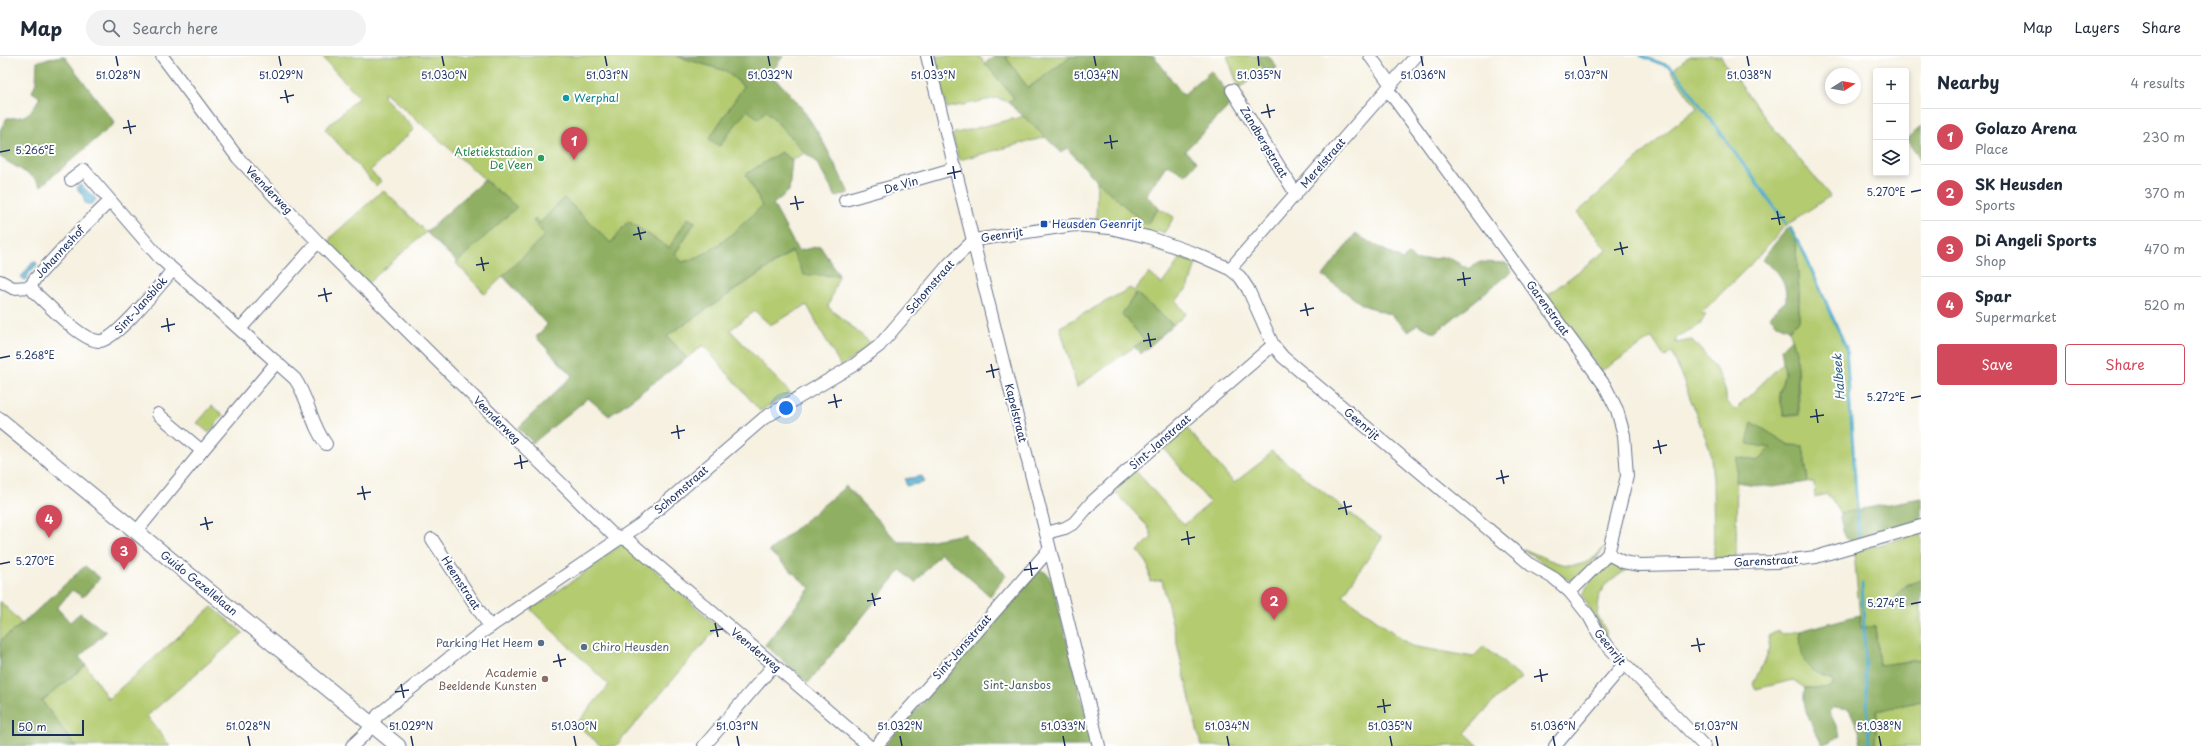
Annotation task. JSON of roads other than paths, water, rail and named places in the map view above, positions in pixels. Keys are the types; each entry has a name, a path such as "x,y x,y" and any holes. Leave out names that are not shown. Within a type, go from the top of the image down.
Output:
{"main road":[{"name":"Guido Gezellelaan","path":"0,420 398,746"}],"street":[{"name":"Veenderweg","path":"162,56 238,158 318,242 612,534 629,541 869,746"},
{"name":"Kapelstraat","path":"927,56 1099,746"},
{"name":"Garenstraat","path":"1370,56 1389,87 1605,386 1617,410 1624,435 1627,476 1608,554 1623,562 1639,565 1776,562 1816,557 1921,526"},
{"name":"Merelstraat","path":"1230,269 1416,56"},
{"name":"Zandbergstraat","path":"1232,90 1296,194"},
{"name":"De Vin","path":"845,200 956,168"},
{"path":"71,180 84,170 110,201"},
{"name":"Sint-Jansblok","path":"110,201 172,271 240,329 295,379 302,388 314,424 326,444"},
{"name":"Johanneshof","path":"66,322 31,287 34,280 76,234 110,201"},
{"name":"Geenrijt","path":"974,240 1074,225 1110,228 1148,237 1196,254 1230,269 1240,276 1248,289 1273,345 1295,367 1531,565 1555,579 1570,592 1589,616 1602,640 1704,746"},
{"name":"Schomstraat","path":"352,746 372,725 378,715 490,627 622,538 669,502 764,418 854,365 879,346 950,263 974,240"},
{"path":"240,329 318,242"},
{"name":"Sint-Jansblok","path":"66,322 90,339 100,341 108,339 115,335 172,271"},
{"path":"0,280 13,288 31,287"},
{"name":"Sint-Janstraat","path":"1046,533 1065,528 1074,523 1108,487 1273,345"},
{"path":"136,532 277,362"},
{"path":"158,414 202,451"},
{"name":"Heemstraat","path":"432,539 490,627"},
{"name":"Sint-Jansstraat","path":"876,746 1049,550"},
{"path":"1570,592 1608,554"},
{"path":"1555,746 1624,664"},
{"path":"704,746 774,665"}],"water":[{"path":"79,185 96,199 93,203 85,203 83,196 77,188"},
{"path":"33,262 36,262 37,265 29,273 27,279 23,280 21,277"},
{"path":"922,476 925,481 923,483 906,486 905,479"}],"waterway":[{"name":"Halbeek","path":"1641,56 1668,66 1676,72 1786,223"},
{"name":"Halbeek","path":"1790,229 1799,242 1846,347 1859,537"},
{"name":"Halbeek","path":"1862,583 1869,746"}],"place":[{"name":"Werphal","path":"566,98"},
{"name":"Atletiekstadion De Veen","path":"541,158"},
{"name":"Golazo Arena","path":"574,160"},
{"name":"Heusden Geenrijt","path":"1044,224"},
{"name":"Spar","path":"49,538"},
{"name":"Di Angeli Sports","path":"124,570"},
{"name":"SK Heusden","path":"1274,620"},
{"name":"Parking Het Heem","path":"541,643"},
{"name":"Chiro Heusden","path":"584,647"},
{"name":"Academie Beeldende Kunsten","path":"545,679"}],"park label":[{"name":"Sint-Jansbos","path":"1017,685"}]}
